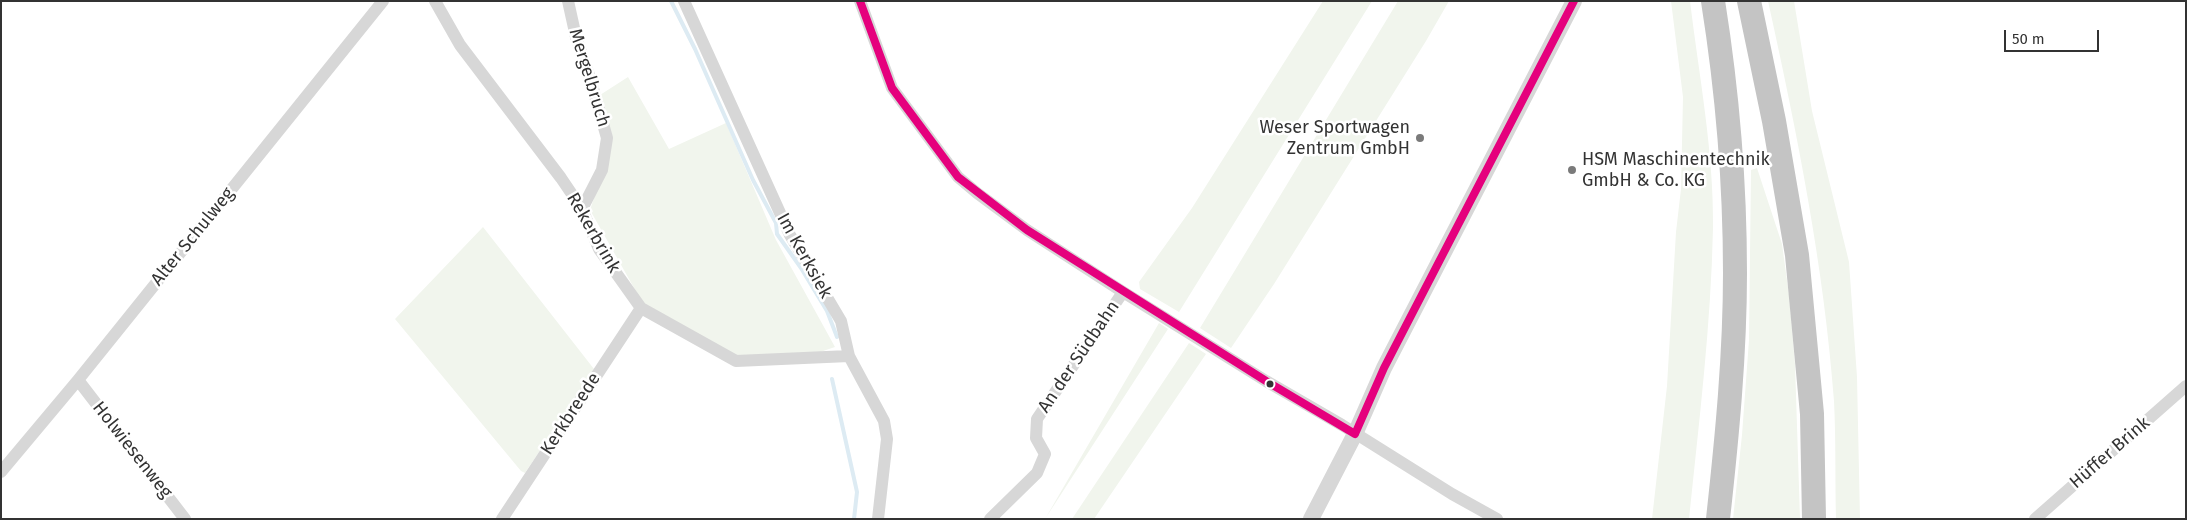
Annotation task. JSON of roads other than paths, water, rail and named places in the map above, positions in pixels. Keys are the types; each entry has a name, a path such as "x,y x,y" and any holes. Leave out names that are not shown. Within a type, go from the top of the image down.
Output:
{"highway":[{"path":"1713,1 1729,154 1735,274 1728,433 1718,519"},
{"path":"1749,1 1774,121 1796,256 1812,414 1814,519"}],"street":[{"name":"Alter Schulweg","path":"1,472 78,380 382,1"},
{"name":"Rekerbrink","path":"435,1 460,45 582,209 599,249 641,308 736,361 849,356"},
{"name":"Mergelbruch","path":"568,1 576,37 607,138 602,170 582,209"},
{"name":"Im Kerksiek","path":"684,1 790,236 841,321 849,356 884,421 886,439 878,519"},
{"path":"860,1 892,88 958,177 1027,230 1124,292 1355,434 1481,515 1497,519"},
{"path":"1310,519 1355,434 1384,368 1574,1"},
{"name":"An der Südbahn","path":"990,519 1037,473 1045,454 1036,438 1037,418 1124,292"},
{"name":"Kerkbreede","path":"502,519 641,308"},
{"name":"Holwiesenweg","path":"78,380 185,519"},
{"name":"Hüffer Brink","path":"2035,519 2186,386"}],"waterway":[{"path":"671,1 695,49 753,180 776,223 777,234 801,268 827,311 837,337"},
{"path":"832,379 857,492 854,519"}],"place":[{"name":"Weser Sportwagen Zentrum GmbH","path":"1420,138"},
{"name":"HSM Maschinentechnik GmbH & Co. KG","path":"1572,170"}]}
